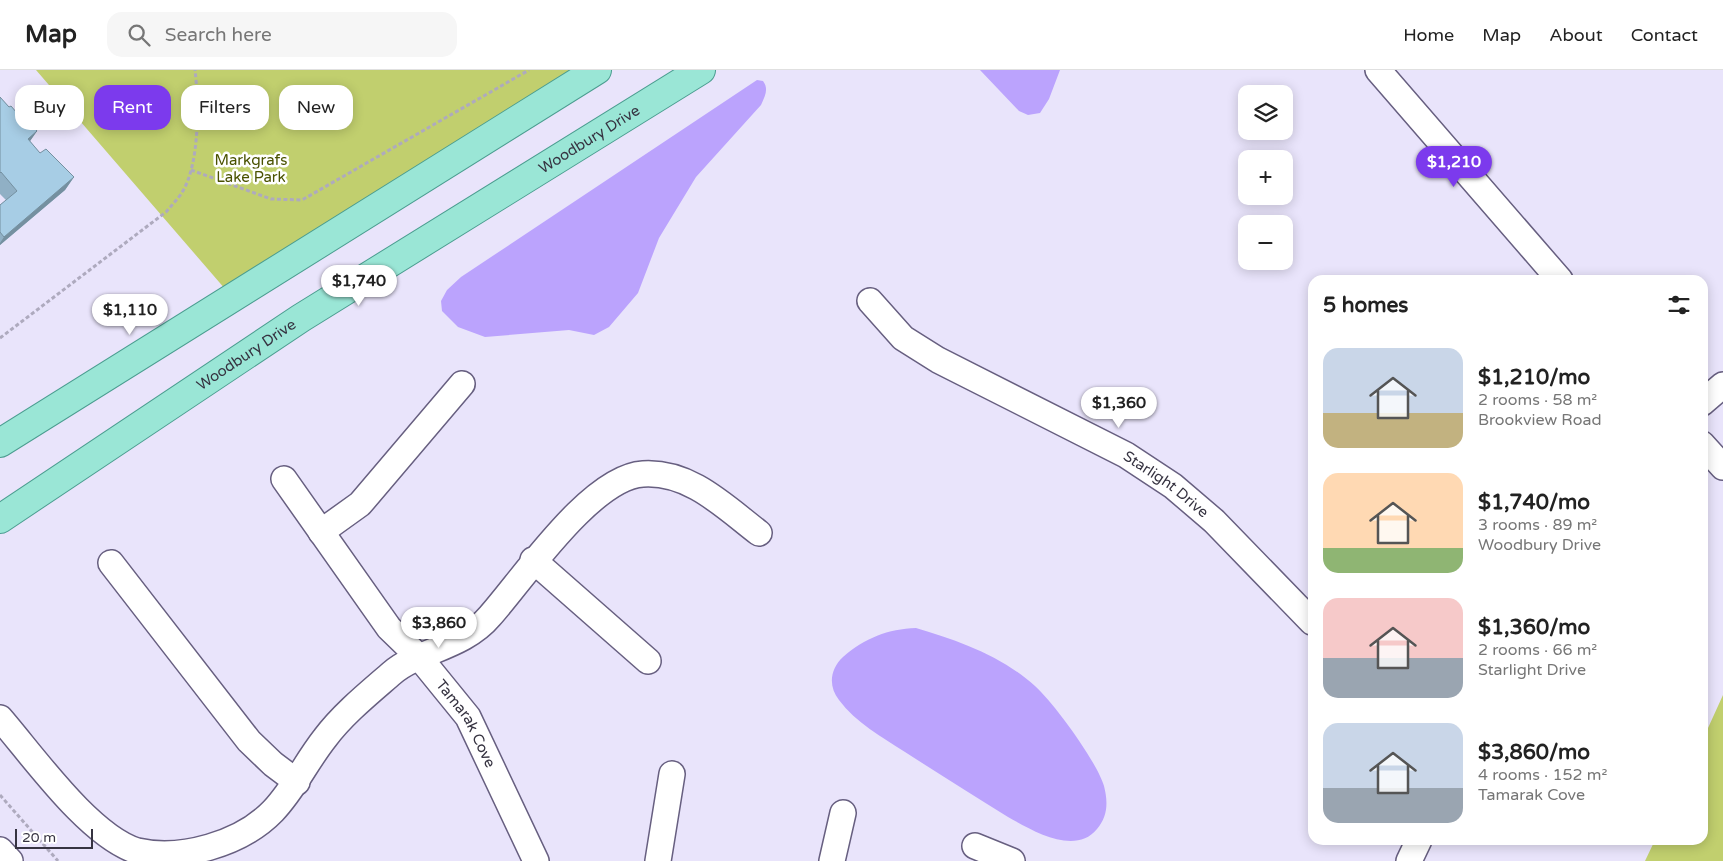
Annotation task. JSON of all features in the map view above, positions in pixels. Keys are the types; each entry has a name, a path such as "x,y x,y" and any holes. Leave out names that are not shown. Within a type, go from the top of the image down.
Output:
{"main road":[{"path":"0,442 597,70"},
{"name":"Woodbury Drive","path":"0,519 301,318 701,70"}],"street":[{"path":"1378,70 1556,275"},
{"name":"Starlight Drive","path":"870,301 903,338 938,360 1126,455 1173,486 1214,521 1308,618"},
{"path":"321,532 360,504 462,384"},
{"path":"1708,398 1723,385"},
{"path":"1708,451 1723,467"},
{"path":"0,718 89,821 109,838 137,852 174,856 209,850 242,835 272,812 297,782 324,739 339,722 395,670 455,643 489,619 533,560 597,496 619,482 641,474 671,475 701,488 759,533"},
{"name":"Tamarak Cove","path":"284,479 389,628 420,658 468,718 532,860"},
{"path":"533,560 648,661"},
{"path":"111,563 249,741 273,764 297,782"},
{"path":"658,861 672,774"},
{"path":"832,861 843,813"},
{"path":"1409,861 1417,845"},
{"path":"975,846 1012,861"},
{"path":"0,850 10,861"}],"path":[{"path":"0,338 166,212 182,193 191,170 198,120 195,70"},
{"path":"191,170 271,199 302,200 529,70"},
{"path":"0,795 58,861"}],"green space":[{"name":"Markgrafs Lake Park","path":"36,70 597,70 232,297 84,126 84,85 49,85"},
{"path":"1723,695 1723,861 1645,861 1653,845 1708,845 1708,728"}],"shaded area":[{"path":"980,70 1060,70 1049,99 1040,113 1028,115 1019,111"},
{"path":"757,80 763,81 766,87 766,93 761,105 696,177 659,238 638,293 609,327 594,335 569,330 485,337 458,327 442,311 441,301 447,290 461,277"},
{"path":"916,628 979,650 1022,675 1043,694 1084,748 1104,786 1106,798 1105,814 1101,824 1088,837 1066,841 1029,829 878,735 853,716 839,700 833,689 832,678 835,667 843,657 851,650 877,636 896,630"}],"building":[{"path":"0,97 15,111 15,130 36,130 28,139 40,153 46,149 74,177 4,237 0,232 0,205 17,191 0,173"}]}
